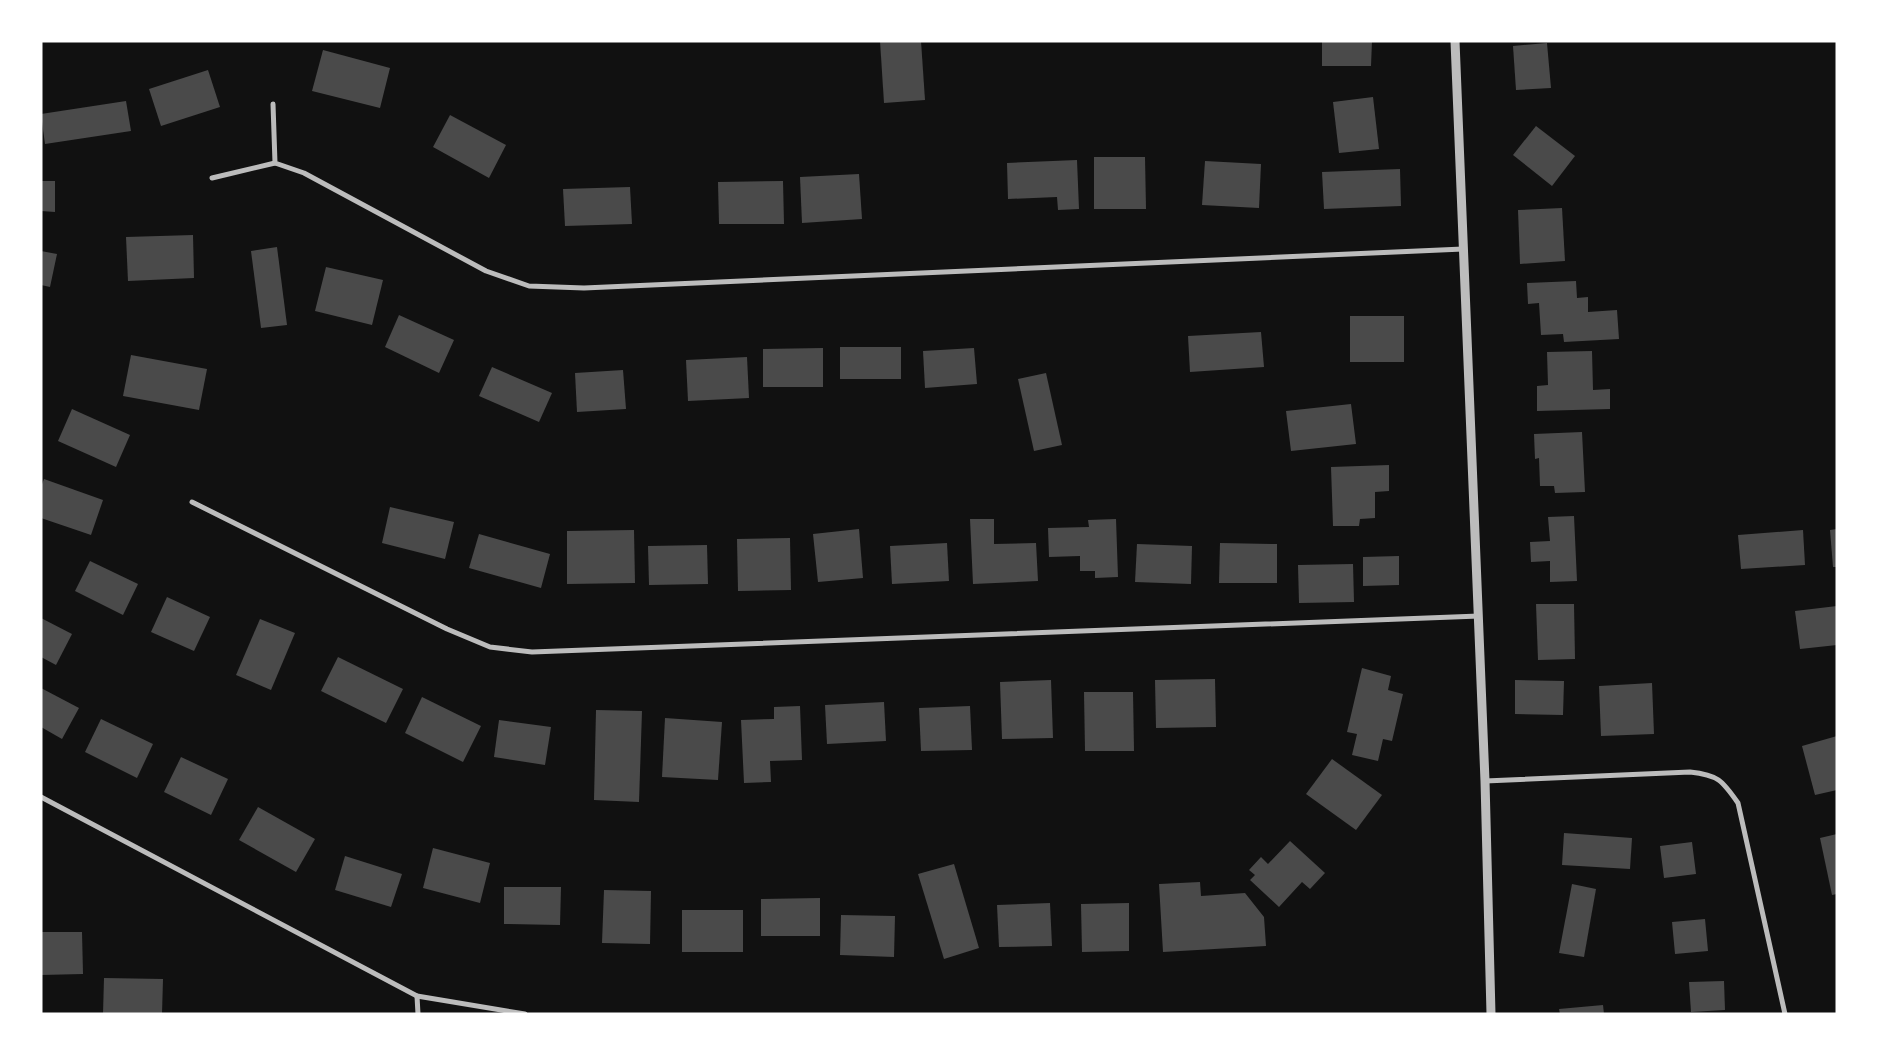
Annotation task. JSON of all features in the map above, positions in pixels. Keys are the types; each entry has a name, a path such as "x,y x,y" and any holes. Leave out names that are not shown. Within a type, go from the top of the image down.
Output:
{"street":[{"path":"1455,41 1486,781 1491,1014"},
{"path":"273,104 275,163"},
{"path":"212,178 275,163 304,173 486,271 529,286 584,288 1463,249"},
{"path":"192,502 447,629 490,647 532,652 1479,616"},
{"path":"1486,781 1690,772 1709,774 1724,783 1738,803 1785,1014"},
{"path":"41,797 417,996 525,1014"},
{"path":"417,996 418,1014"}],"building":[{"path":"880,41 921,41 925,100 884,103"},
{"path":"1322,41 1372,41 1371,66 1322,66"},
{"path":"1547,43 1551,88 1516,90 1513,46"},
{"path":"323,50 390,68 380,108 312,91"},
{"path":"208,70 220,107 161,126 149,89"},
{"path":"1373,97 1379,149 1339,153 1333,102"},
{"path":"126,101 131,131 45,144 41,114"},
{"path":"450,115 506,145 489,178 433,147"},
{"path":"1536,126 1575,156 1552,186 1513,155"},
{"path":"1094,157 1145,157 1146,209 1094,209"},
{"path":"1077,160 1079,209 1058,210 1057,197 1008,199 1007,163"},
{"path":"1205,161 1261,164 1259,208 1202,205"},
{"path":"1400,169 1401,206 1324,209 1322,172"},
{"path":"859,174 862,219 802,223 800,177"},
{"path":"41,181 55,181 55,212 41,211"},
{"path":"783,181 784,224 719,224 718,182"},
{"path":"630,187 632,224 565,226 563,189"},
{"path":"1562,208 1565,261 1520,264 1518,210"},
{"path":"193,235 194,278 128,281 126,237"},
{"path":"277,247 287,325 261,328 251,251"},
{"path":"41,251 57,254 50,287 41,285"},
{"path":"326,267 383,280 372,325 315,311"},
{"path":"1576,281 1577,298 1588,297 1588,312 1617,310 1619,339 1564,342 1563,334 1541,335 1539,303 1528,304 1527,283"},
{"path":"399,315 454,340 439,373 385,347"},
{"path":"1350,316 1404,316 1404,362 1350,362"},
{"path":"1261,332 1264,367 1190,372 1188,336"},
{"path":"840,347 901,347 901,379 840,379"},
{"path":"823,348 823,387 763,387 763,349"},
{"path":"974,348 977,384 925,388 923,351"},
{"path":"1592,351 1593,390 1610,389 1610,409 1537,411 1537,386 1548,385 1547,352"},
{"path":"131,355 207,369 199,410 123,396"},
{"path":"747,357 749,398 688,401 686,360"},
{"path":"492,367 552,393 539,422 479,396"},
{"path":"623,370 626,409 577,412 575,373"},
{"path":"1046,373 1062,445 1034,451 1018,379"},
{"path":"1351,404 1356,444 1291,451 1286,411"},
{"path":"72,409 130,435 116,467 58,441"},
{"path":"1582,432 1585,492 1555,493 1554,486 1540,486 1539,458 1535,459 1534,434"},
{"path":"1389,465 1389,491 1375,492 1375,518 1360,519 1359,526 1333,526 1331,467"},
{"path":"44,479 103,500 91,535 41,518 41,487"},
{"path":"390,507 454,522 445,559 382,543"},
{"path":"1574,516 1577,581 1550,582 1550,561 1531,562 1530,542 1550,541 1548,517"},
{"path":"970,519 994,519 994,544 1036,543 1038,581 973,584"},
{"path":"1116,519 1118,577 1095,578 1095,571 1080,571 1080,556 1049,557 1048,528 1089,527 1088,520"},
{"path":"859,529 863,578 818,582 813,534"},
{"path":"1837,529 1837,567 1833,567 1830,530"},
{"path":"634,530 635,583 567,584 567,531"},
{"path":"1803,530 1805,565 1741,569 1738,535"},
{"path":"479,534 550,554 541,588 469,568"},
{"path":"790,538 791,590 738,591 737,539"},
{"path":"947,543 949,581 892,584 890,546"},
{"path":"1220,543 1277,544 1277,583 1219,583"},
{"path":"1137,544 1192,546 1191,584 1135,582"},
{"path":"707,545 708,584 649,585 648,546"},
{"path":"1399,556 1399,585 1363,586 1363,557"},
{"path":"90,561 138,584 123,615 75,591"},
{"path":"1353,564 1354,602 1299,603 1298,565"},
{"path":"167,597 210,617 194,651 151,632"},
{"path":"1536,604 1574,604 1575,659 1538,660"},
{"path":"1837,606 1837,645 1800,649 1795,611"},
{"path":"41,618 72,634 56,665 41,657"},
{"path":"260,619 295,633 271,690 236,675"},
{"path":"338,657 403,689 386,723 321,691"},
{"path":"1362,668 1391,676 1388,690 1403,694 1392,741 1383,739 1378,761 1352,755 1357,734 1347,732"},
{"path":"1215,679 1216,727 1156,728 1155,680"},
{"path":"1051,680 1053,738 1002,739 1000,682"},
{"path":"1515,680 1564,681 1563,715 1515,714"},
{"path":"1652,683 1654,734 1601,736 1599,686"},
{"path":"41,688 79,708 62,739 41,727"},
{"path":"1084,692 1133,692 1134,751 1085,751"},
{"path":"422,697 481,726 463,762 405,733"},
{"path":"884,702 886,741 827,744 825,705"},
{"path":"800,706 802,760 770,761 771,782 744,783 741,720 774,719 774,707"},
{"path":"970,706 972,750 921,751 919,708"},
{"path":"596,710 642,711 639,802 594,800"},
{"path":"665,718 722,722 718,780 662,777"},
{"path":"101,719 153,744 137,778 85,752"},
{"path":"499,720 551,727 545,765 494,757"},
{"path":"1837,736 1837,790 1815,795 1802,746"},
{"path":"181,757 228,779 211,815 164,792"},
{"path":"1332,759 1382,795 1356,830 1306,794"},
{"path":"258,807 315,839 296,872 239,840"},
{"path":"1564,833 1632,838 1630,869 1562,865"},
{"path":"1837,834 1837,894 1832,895 1820,838"},
{"path":"1290,841 1325,873 1310,889 1302,882 1279,907 1250,880 1255,875 1249,870 1261,857 1268,864"},
{"path":"1692,842 1696,874 1664,878 1660,846"},
{"path":"433,848 490,863 480,903 423,888"},
{"path":"345,856 402,874 391,907 335,890"},
{"path":"954,864 979,948 944,959 918,874"},
{"path":"1200,882 1201,896 1245,893 1264,917 1266,946 1163,952 1159,884"},
{"path":"1572,884 1596,889 1584,957 1559,953"},
{"path":"504,887 561,887 560,925 504,924"},
{"path":"604,890 651,891 650,944 602,943"},
{"path":"820,898 820,936 761,936 761,899"},
{"path":"1050,903 1052,946 999,947 997,905"},
{"path":"1129,903 1129,951 1082,952 1081,904"},
{"path":"682,910 743,910 743,952 682,952"},
{"path":"841,915 895,916 894,957 840,955"},
{"path":"1705,919 1708,951 1675,954 1672,922"},
{"path":"41,932 82,932 83,974 41,975"},
{"path":"104,978 163,979 162,1014 103,1014"},
{"path":"1724,981 1725,1010 1691,1012 1689,982"},
{"path":"1603,1005 1604,1014 1560,1014 1559,1009"}]}
